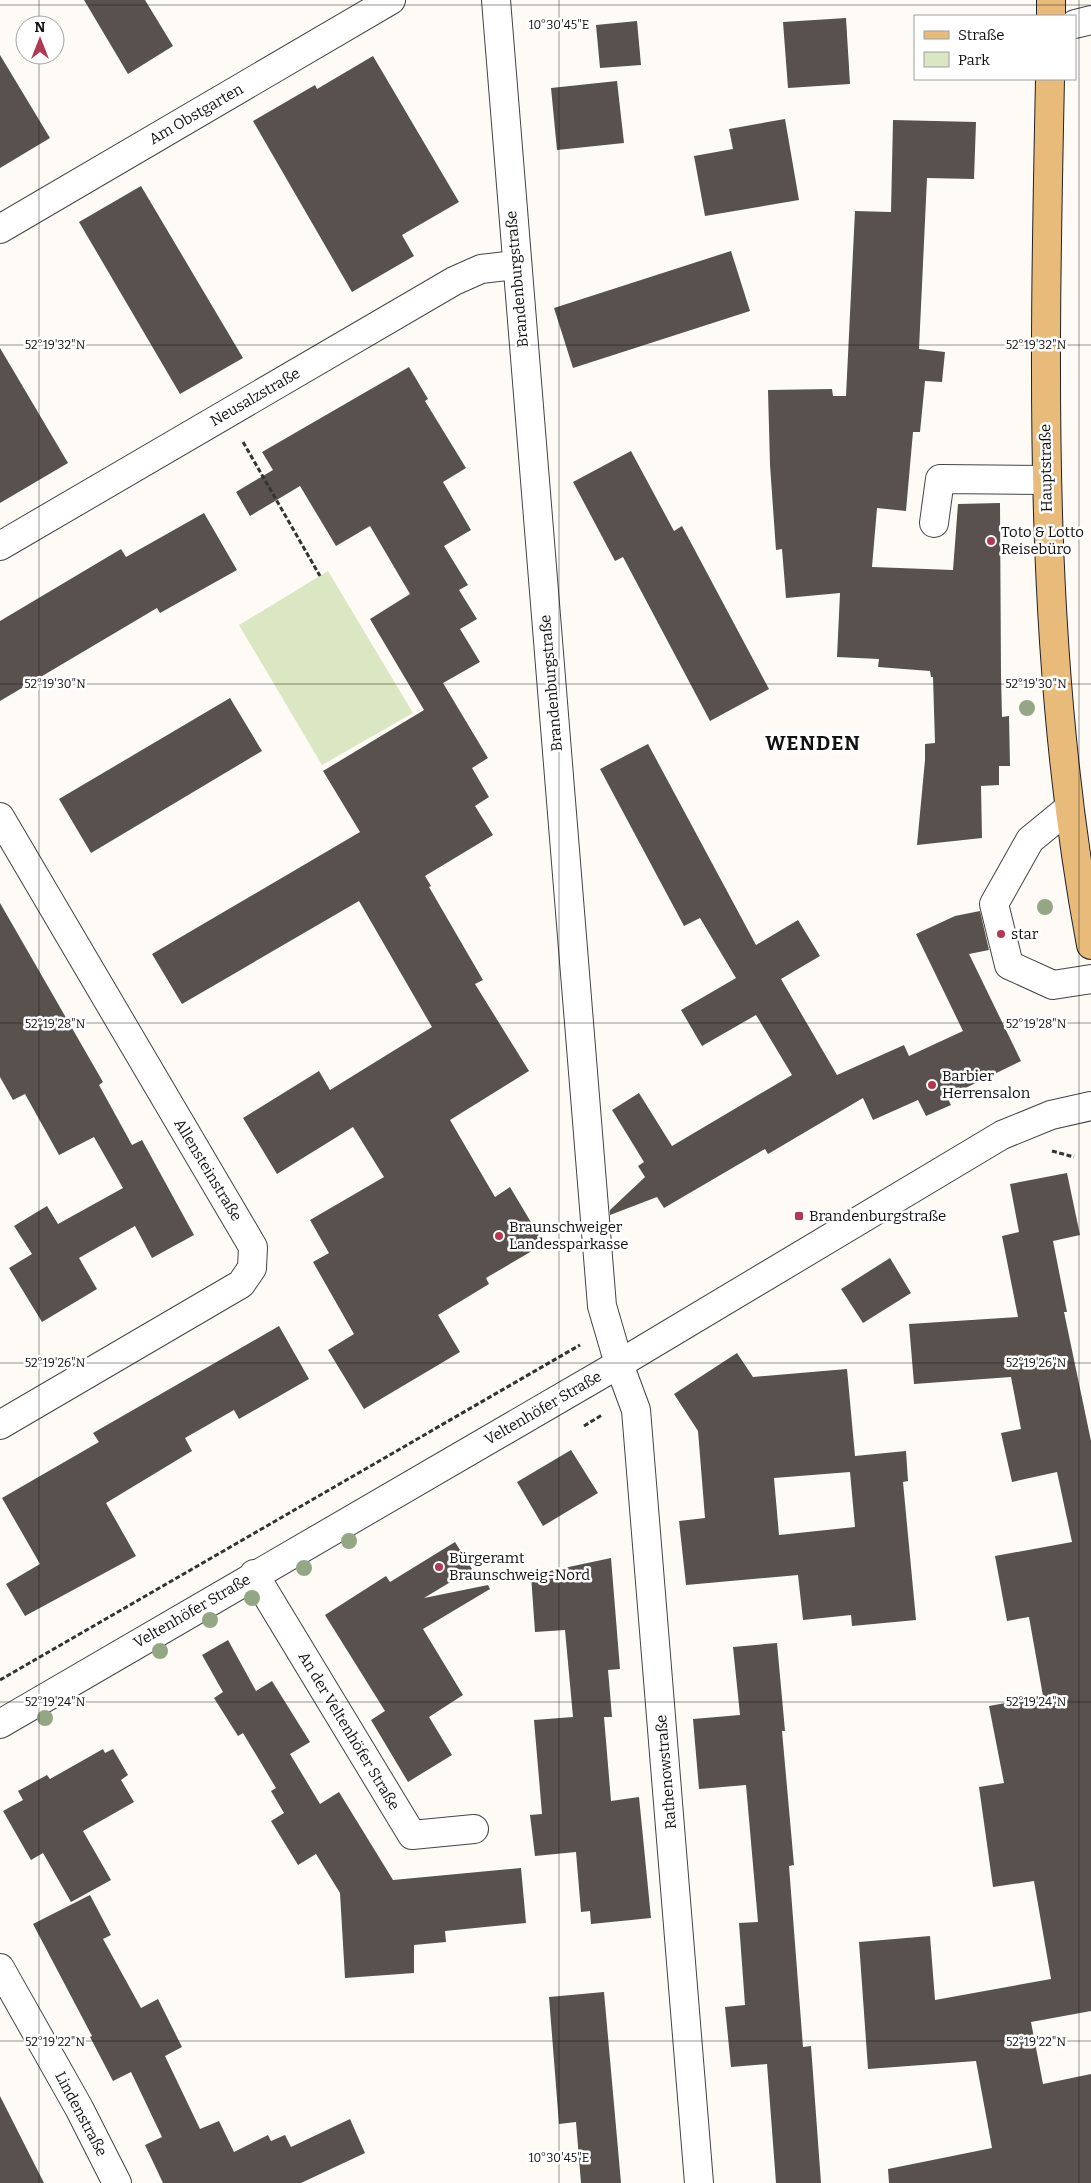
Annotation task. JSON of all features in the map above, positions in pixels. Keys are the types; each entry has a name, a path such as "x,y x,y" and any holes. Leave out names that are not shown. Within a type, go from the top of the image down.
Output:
{"main road":[{"path":"1051,15 1052,0"},
{"name":"Hauptstraße","path":"1050,80 1045,361 1047,540 1060,727 1069,808 1091,945"}],"street":[{"name":"Am Obstgarten","path":"0,229 391,0"},
{"name":"Brandenburgstraße","path":"496,0 600,1286 602,1306 619,1364"},
{"path":"1076,24 1091,20"},
{"name":"Neusalzstraße","path":"0,546 454,281 481,269 516,265"},
{"path":"934,523 940,479 1047,480"},
{"path":"1069,808 1030,840 994,904 1009,965 1053,985 1091,979"},
{"name":"Allensteinstraße","path":"0,817 254,1247 252,1268 241,1284 0,1425"},
{"name":"Veltenhöfer Straße","path":"0,1724 254,1574 619,1364 1002,1135 1051,1114 1091,1106"},
{"name":"Rathenowstraße","path":"619,1364 636,1410 699,2183"},
{"name":"An der Veltenhöfer Straße","path":"254,1574 412,1835 474,1829"},
{"name":"Lindenstraße","path":"0,1968 79,2108 117,2183"}],"path":[{"path":"225,415 252,457 320,576"},
{"path":"0,1680 609,1328"}],"green space":[{"path":"328,571 413,713 322,765 239,625"}],"building":[{"path":"84,0 145,0 173,46 128,74"},
{"path":"846,18 850,84 788,88 783,22"},
{"path":"637,21 641,65 600,68 596,25"},
{"path":"0,55 50,138 0,168"},
{"path":"373,56 459,202 402,235 414,256 352,292 253,121 315,85 317,89"},
{"path":"617,81 624,143 557,150 551,88"},
{"path":"785,119 799,200 705,216 694,156 733,149 729,129"},
{"path":"893,120 976,122 974,179 927,178 919,349 945,352 942,382 925,381 920,432 913,432 906,511 877,508 872,567 953,570 958,504 1000,503 1002,717 1009,716 1010,766 999,766 999,785 981,786 982,838 917,845 925,744 935,743 933,677 931,677 930,671 878,667 879,659 837,657 840,593 786,598 782,549 776,550 770,465 768,390 832,389 833,396 846,396 855,211 891,212"},
{"path":"141,186 243,358 180,394 79,222"},
{"path":"731,251 750,311 573,368 554,308"},
{"path":"0,348 68,463 0,503"},
{"path":"409,367 428,399 425,401 466,468 443,482 471,530 444,546 468,585 459,590 477,619 460,629 480,662 443,683 488,758 472,768 489,797 475,806 493,835 425,876 431,886 429,887 483,980 475,984 529,1071 450,1120 495,1197 510,1187 544,1244 486,1278 489,1284 438,1315 460,1352 364,1409 328,1350 354,1334 313,1262 329,1253 310,1220 384,1177 353,1127 277,1174 243,1118 319,1071 330,1090 432,1027 359,901 182,1004 152,954 360,832 323,771 424,710 370,619 410,594 370,526 336,546 300,486 250,516 236,492 273,470 262,452"},
{"path":"631,451 674,531 682,526 769,689 710,721 623,557 615,561 573,482"},
{"path":"204,513 237,570 160,613 157,608 0,701 0,621 121,549 126,557"},
{"path":"230,698 262,751 91,853 59,799"},
{"path":"648,744 756,945 798,920 820,956 781,979 837,1075 904,1045 909,1056 963,1031 916,934 955,916 980,911 989,950 969,954 1021,1061 947,1097 951,1105 926,1116 918,1100 873,1120 863,1098 768,1154 765,1149 664,1208 657,1197 610,1215 610,1210 645,1177 638,1166 644,1162 612,1110 639,1093 672,1146 792,1075 756,1015 702,1046 681,1010 736,978 700,918 684,926 600,769"},
{"path":"0,903 103,1082 99,1085 132,1145 142,1140 194,1235 152,1258 135,1226 79,1258 97,1289 42,1322 9,1268 32,1254 14,1226 47,1206 58,1224 123,1188 94,1137 59,1155 25,1094 13,1100 0,1077"},
{"path":"1067,1173 1080,1235 1053,1241 1067,1312 1064,1312 1091,1441 1091,2011 1031,2022 1043,2084 1091,2074 1091,2183 889,2183 888,2169 992,2148 976,2061 868,2069 859,1942 930,1936 935,2000 1051,1979 1034,1881 993,1887 979,1787 1004,1783 989,1706 1043,1696 1029,1617 1007,1621 995,1556 1072,1542 1057,1472 1012,1482 1001,1433 1021,1429 1011,1377 914,1384 909,1324 1018,1317 1002,1236 1019,1232 1010,1184"},
{"path":"890,1258 911,1293 863,1323 841,1289"},
{"path":"279,1326 309,1379 239,1419 234,1410 185,1438 192,1451 106,1503 136,1556 25,1616 6,1584 40,1564 2,1498 99,1442 93,1433"},
{"path":"737,1353 753,1377 847,1369 855,1456 906,1451 908,1481 903,1482 916,1620 852,1626 851,1615 803,1620 798,1575 686,1585 679,1521 705,1518 698,1431 674,1394","holes":["850,1472 855,1527 779,1535 774,1478"]},
{"path":"571,1450 598,1493 543,1526 517,1482"},
{"path":"455,1542 472,1569 424,1598 488,1585 490,1589 423,1629 463,1695 429,1717 452,1755 408,1782 371,1720 385,1711 325,1615 386,1576 390,1582"},
{"path":"611,1558 620,1669 608,1670 612,1717 604,1717 611,1801 639,1797 651,1918 591,1924 590,1911 581,1912 576,1852 535,1856 530,1815 542,1814 534,1720 573,1717 565,1630 535,1632 531,1575"},
{"path":"228,1640 256,1691 272,1681 310,1742 290,1754 320,1804 339,1792 393,1880 521,1868 526,1923 445,1931 446,1942 414,1945 414,1973 345,1978 340,1893 316,1854 298,1865 271,1821 284,1813 271,1791 276,1788 243,1733 238,1736 214,1698 223,1692 202,1655"},
{"path":"777,1643 785,1731 782,1731 794,1865 789,1866 803,2047 811,2046 821,2183 776,2183 767,2064 731,2067 725,2007 745,2005 739,1923 758,1922 746,1785 699,1789 693,1719 740,1715 733,1647"},
{"path":"103,1749 105,1753 113,1749 128,1775 121,1780 134,1802 83,1831 111,1880 71,1902 43,1853 31,1860 3,1811 23,1800 18,1791 47,1775 50,1779"},
{"path":"90,1895 111,1935 103,1939 141,2008 158,1999 182,2047 165,2056 200,2129 219,2121 234,2152 268,2135 271,2141 285,2135 291,2147 350,2119 365,2153 301,2183 163,2183 145,2145 162,2137 131,2072 113,2081 90,2037 92,2036 33,1924"},
{"path":"604,1992 621,2183 581,2183 576,2122 559,2124 549,1997"},
{"path":"0,2096 44,2183 0,2183"}],"place":[{"name":"Toto & Lotto Reisebüro","path":"991,541"},
{"name":"star","path":"1001,934"},
{"name":"Barbier Herrensalon","path":"932,1085"},
{"name":"Brandenburgstraße","path":"799,1216"},
{"name":"Braunschweiger Landessparkasse","path":"499,1236"},
{"name":"Bürgeramt Braunschweig-Nord","path":"439,1567"}],"district":[{"name":"WENDEN","path":"813,743"}]}
